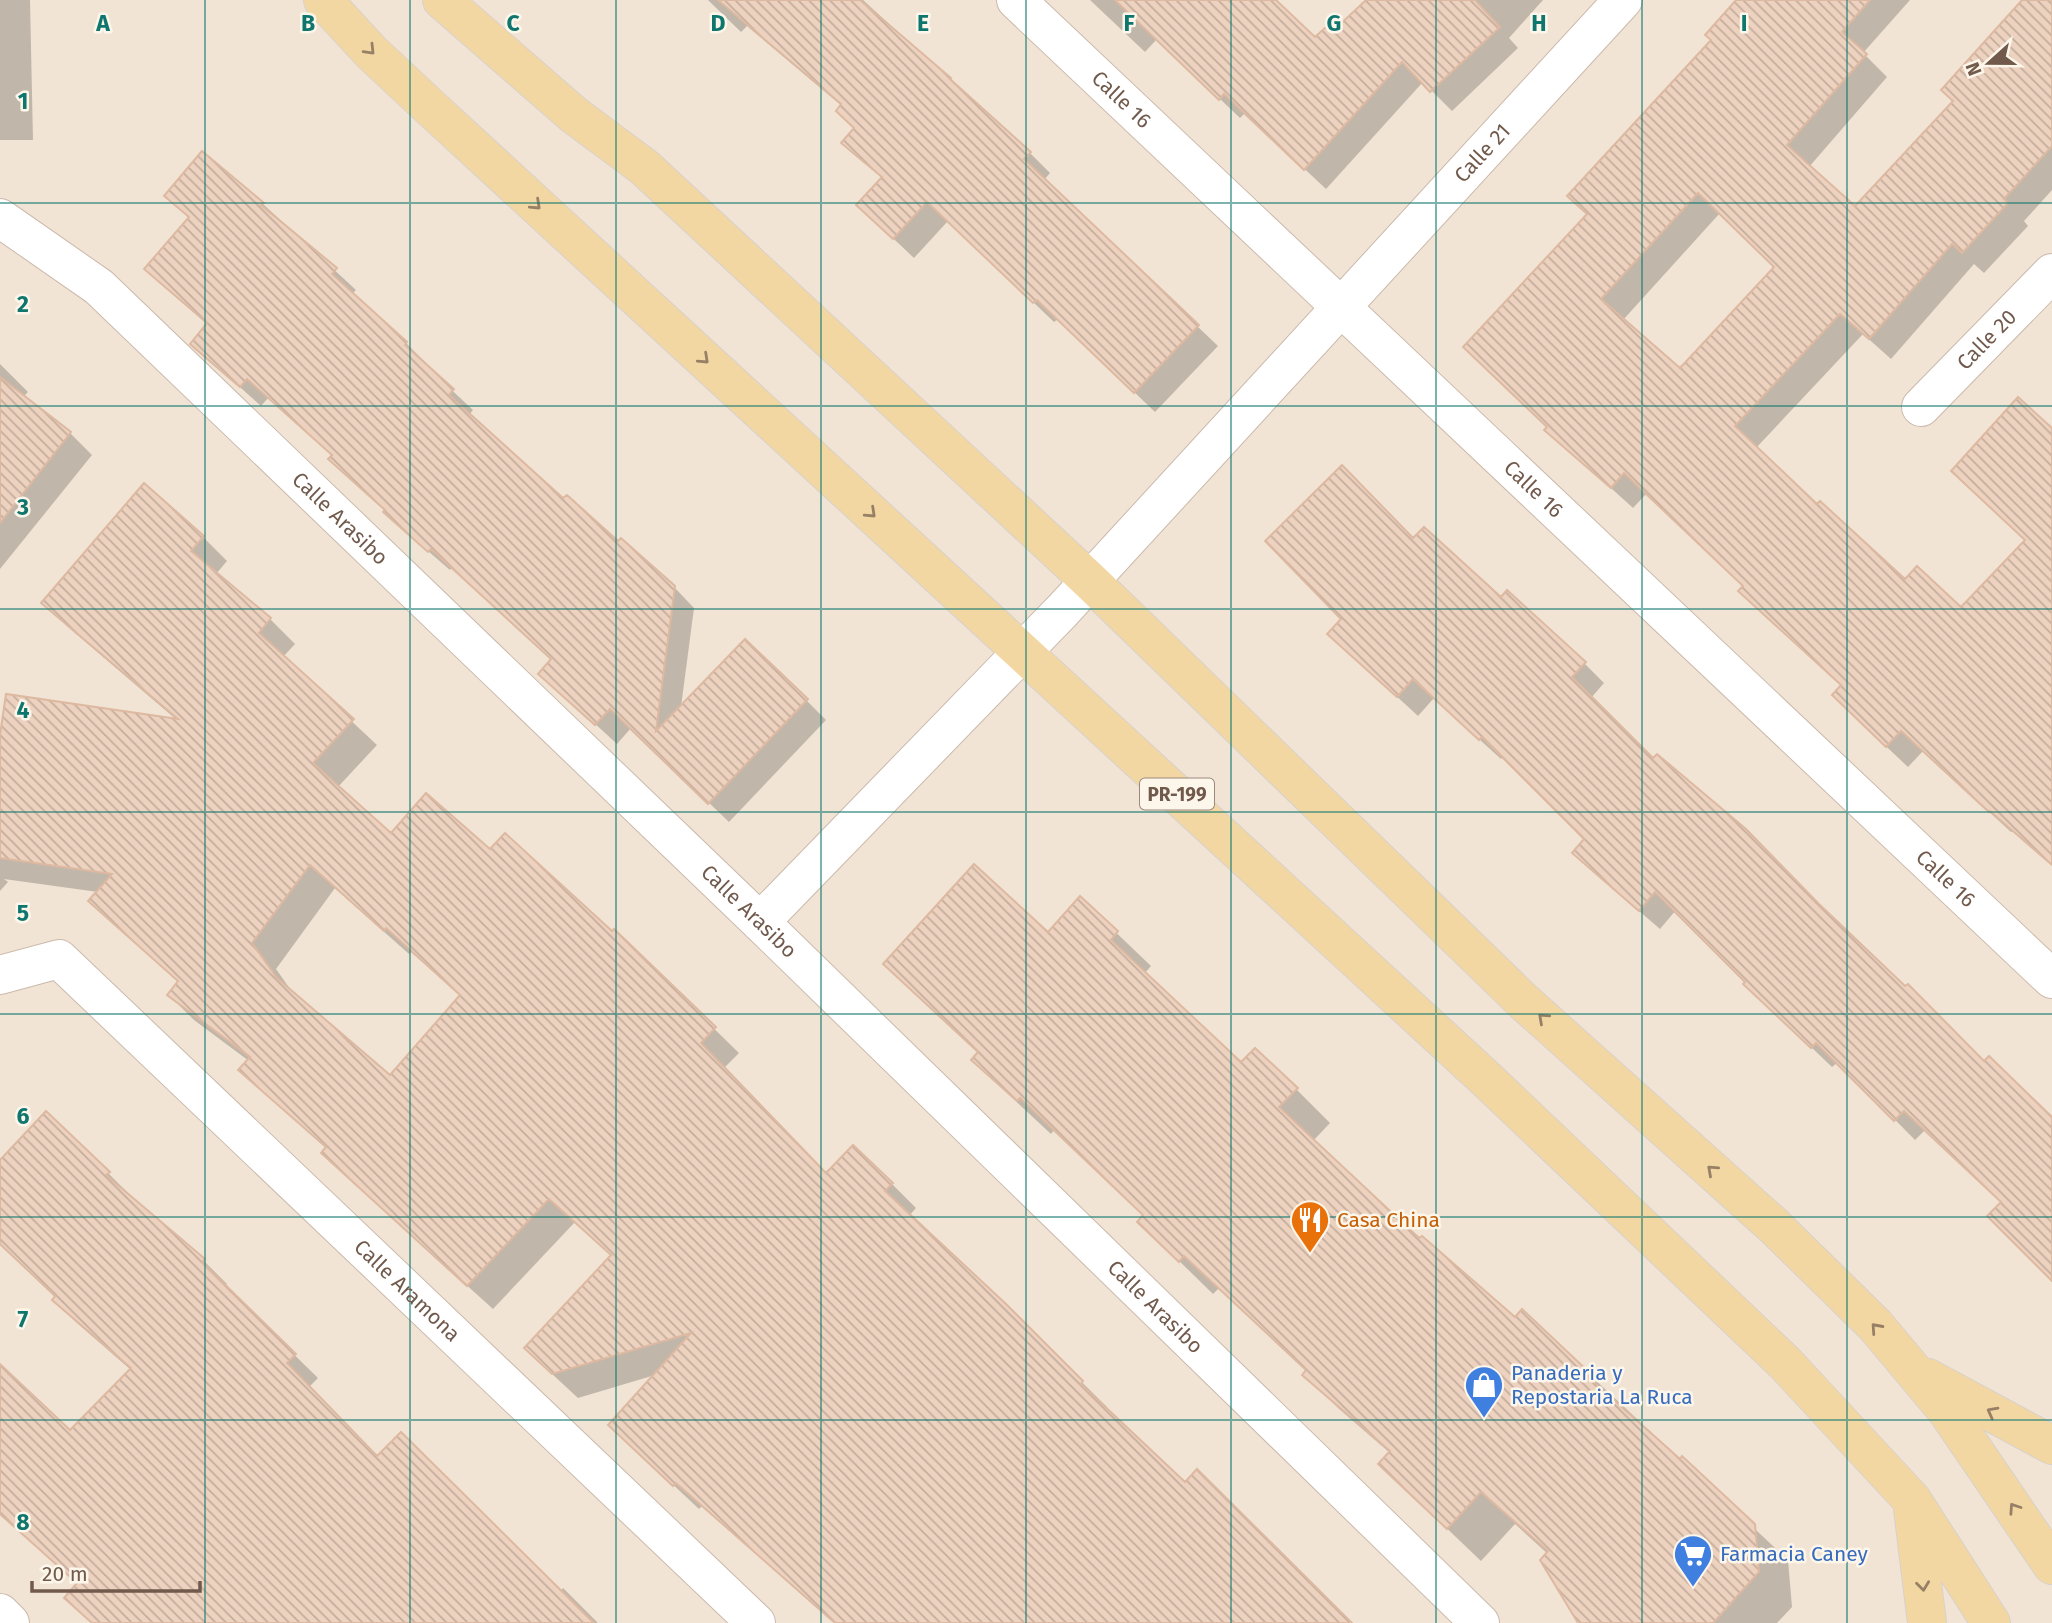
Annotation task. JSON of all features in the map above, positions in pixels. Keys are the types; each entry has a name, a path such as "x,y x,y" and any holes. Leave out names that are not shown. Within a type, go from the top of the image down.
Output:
{"main road":[{"name":"PR-199","path":"323,0 370,52 1485,1078 1765,1344 1912,1500 1991,1623"},
{"path":"442,0 573,115 644,167 1090,581 1524,1002 1774,1226 1875,1325 1947,1411 2052,1565"},
{"path":"1912,1370 2052,1445"},
{"path":"1912,1500 1927,1623"}],"street":[{"name":"Calle 16","path":"1016,0 2052,979"},
{"name":"Calle 21","path":"760,922 1090,581 1623,0"},
{"name":"Calle Arasibo","path":"0,218 99,286 760,922 1480,1623"},
{"name":"Calle 20","path":"1922,407 2051,276"},
{"name":"Calle Aramona","path":"0,975 59,959 756,1623"},
{"path":"0,1613 10,1623"}],"shaded area":[{"path":"0,0 2052,0 2052,1623 0,1623"}],"building":[{"path":"718,0 860,0 951,78 1031,152 1024,159 1199,325 1134,393 1037,300 1033,303 927,202 893,239 856,205 882,177 841,143 854,128 836,111 841,104"},
{"path":"1115,0 1276,0 1315,37 1327,26 1333,31 1366,0 1475,0 1500,27 1430,92 1402,62 1304,170 1224,94 1219,100"},
{"path":"1736,0 1870,0 1842,32 1867,54 1787,145 1855,206 1953,101 1941,90 2022,0 2052,0 2052,146 2004,199 2008,203 1962,253 1952,244 1869,339 1840,314 1735,426 1817,504 1820,501 1905,579 1917,566 1961,607 2025,540 1951,471 2018,397 2052,428 2052,865 1989,812 1901,731 1886,747 1832,695 1841,685 1738,591 1743,586 1624,473 1611,488 1544,430 1547,427 1463,347 1587,214 1567,196 1711,40 1705,35","holes":["1698,193 1774,267 1680,368 1601,299"]},
{"path":"202,151 264,203 261,205 337,268 332,274 454,389 449,395 563,498 567,495 618,541 621,538 675,586 656,731 745,639 808,699 708,804 610,709 595,725 538,674 551,659 431,549 428,552 383,512 385,510 328,459 332,455 247,379 240,387 190,344 207,323 144,269 189,217 164,196"},
{"path":"0,377 71,432 0,523"},
{"path":"1342,465 1413,538 1424,527 1501,597 1507,590 1586,662 1572,677 1653,758 1657,754 1746,829 1819,904 1905,986 1908,984 1984,1061 1989,1056 2052,1117 2052,1281 1987,1216 2001,1202 1904,1111 1894,1121 1816,1043 1811,1048 1743,984 1745,982 1655,892 1639,911 1572,853 1584,839 1482,737 1479,740 1413,679 1397,697 1327,634 1341,619 1265,541"},
{"path":"144,483 204,536 191,551 271,618 259,633 354,719 313,763 391,833 426,793 490,849 505,833 612,931 614,929 716,1027 701,1043 826,1173 853,1145 893,1183 885,1191 1006,1304 1083,1381 1081,1384 1185,1482 1197,1469 1352,1623 835,1623 676,1483 673,1486 608,1425 691,1333 552,1374 524,1348 611,1255 549,1199 467,1286 321,1153 326,1147 238,1070 250,1057 167,995 178,981 88,901 112,874 0,858 0,735 6,694 178,719 41,603","holes":["310,865 384,931 386,928 460,995 390,1075 277,978 252,943"]},
{"path":"974,864 1048,932 1080,896 1118,931 1111,940 1241,1062 1255,1048 1298,1088 1279,1107 1419,1238 1422,1236 1515,1317 1522,1309 1591,1374 1588,1377 1680,1459 1682,1456 1755,1524 1759,1572 1713,1623 1578,1623 1540,1560 1548,1551 1481,1492 1447,1529 1378,1464 1390,1451 1302,1375 1306,1370 1184,1256 1179,1262 1137,1222 1143,1215 1020,1098 1017,1101 971,1060 978,1052 883,964"},
{"path":"46,1111 110,1172 106,1175 205,1259 202,1262 296,1354 287,1363 377,1456 401,1432 594,1623 92,1623 64,1598 77,1583 0,1514 0,1364 70,1430 131,1368 52,1300 55,1296 0,1244 0,1160"}],"place":[{"name":"Casa China","path":"1310,1254"},
{"name":"Panaderia y Repostaria La Ruca","path":"1484,1419"},
{"name":"Farmacia Caney","path":"1693,1588"}]}
